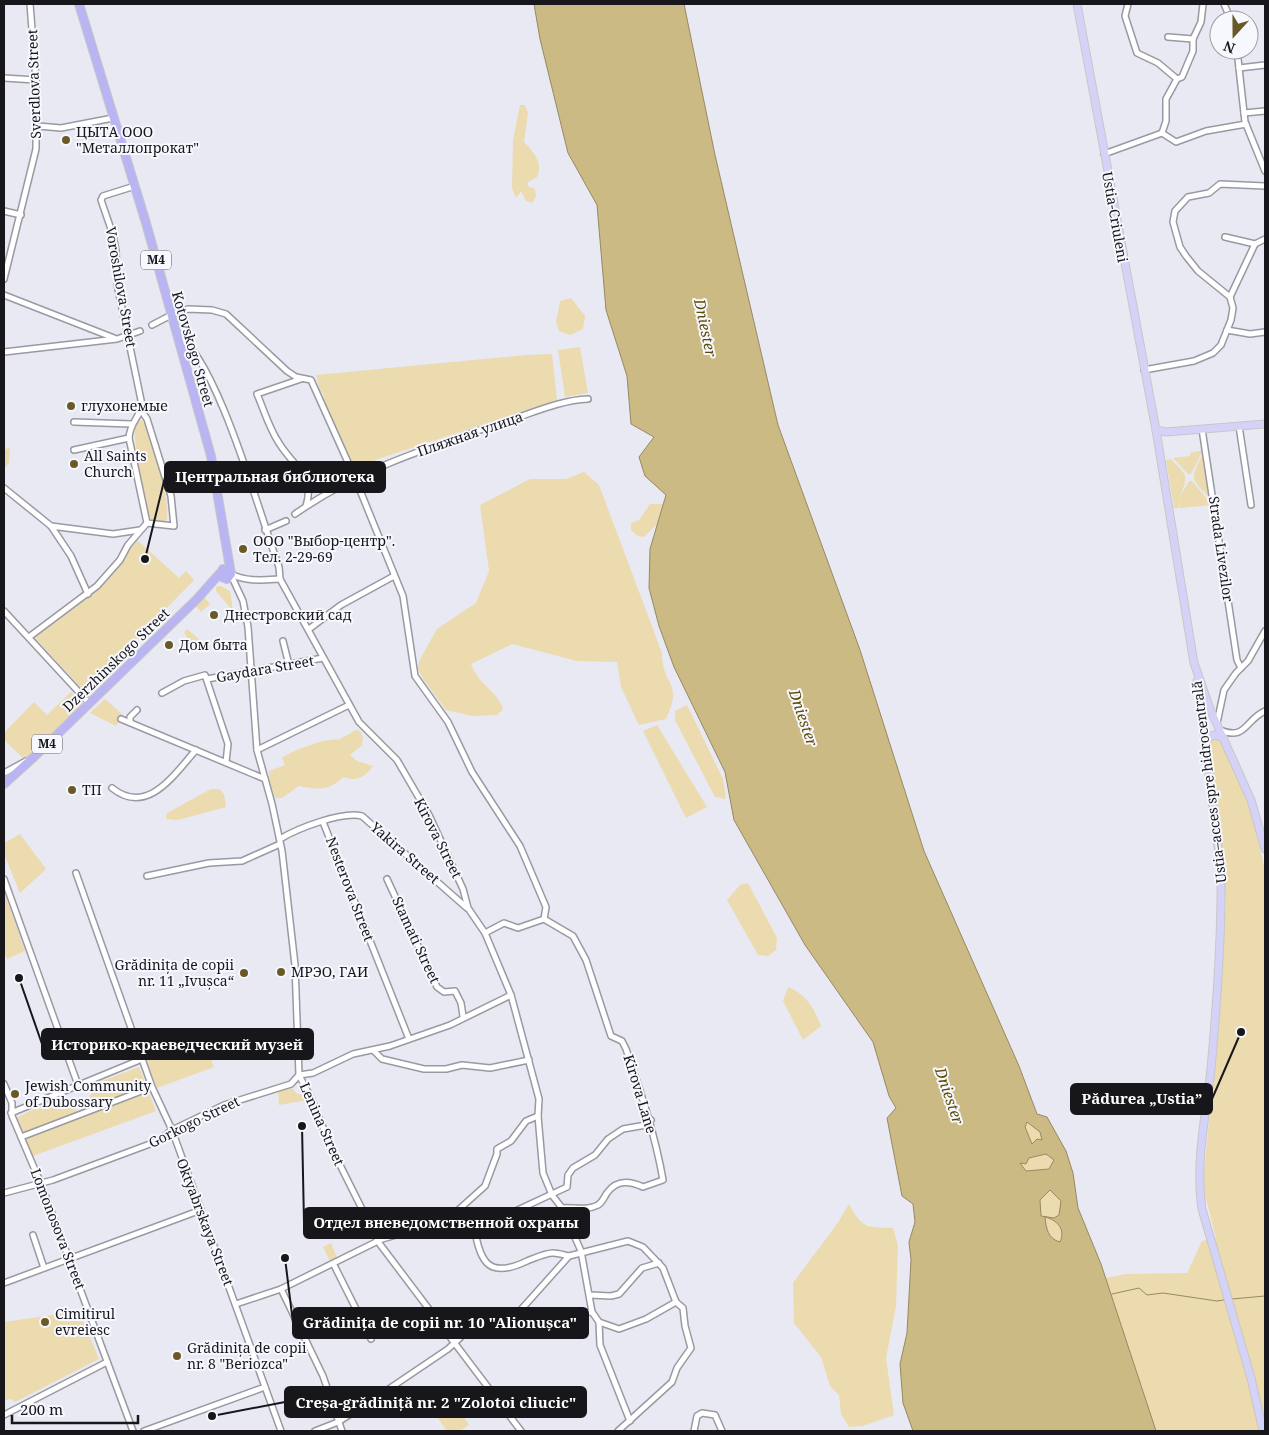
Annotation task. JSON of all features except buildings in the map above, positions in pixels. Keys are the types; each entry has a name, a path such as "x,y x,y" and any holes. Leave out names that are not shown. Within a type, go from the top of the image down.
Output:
{"highway":[{"name":"Kotovskogo Street","path":"79,4 135,186 211,456 229,560 227,574"},
{"name":"Dzerzhinskogo Street","path":"4,784 35,756 214,580 227,574"}],"main road":[{"name":"Ustia-Criuleni","path":"1077,4 1156,430 1194,663"},
{"path":"1156,430 1166,432 1265,424"},
{"path":"1194,663 1218,727 1251,800 1265,849"},
{"name":"Ustia–acces spre hidrocentrală","path":"1194,663 1221,871 1211,1066 1199,1187 1202,1209 1251,1378 1263,1431"},
{"path":"1205,741 1214,735 1223,737"}],"street":[{"name":"Sverdlova Street","path":"4,279 36,149 38,126 30,4"},
{"path":"1128,4 1125,16 1137,53 1158,63 1177,78"},
{"path":"1162,133 1166,121 1166,100 1177,78 1182,77 1193,51 1193,39 1201,22 1203,4"},
{"path":"1168,37 1193,39"},
{"path":"1238,60 1246,124 1265,171"},
{"path":"1239,68 1265,65"},
{"path":"4,78 36,80"},
{"path":"1244,113 1265,111"},
{"path":"38,126 68,128 113,118"},
{"path":"1162,133 1176,142 1206,131 1246,124"},
{"path":"1104,154 1162,133"},
{"path":"1144,370 1205,357 1218,349 1232,320 1233,308 1230,296 1198,271 1186,256 1176,235 1173,217 1175,211 1188,197 1209,193 1220,184 1265,186"},
{"name":"Voroshilova Street","path":"135,186 103,196 101,200 116,251 117,284 139,384 142,410 147,418 167,478 174,510 174,526 147,523"},
{"path":"4,211 21,214"},
{"path":"1225,237 1255,244"},
{"path":"1230,296 1255,244 1265,239"},
{"path":"4,295 117,339"},
{"path":"152,325 170,315 188,309 212,310 226,314 287,371 302,379 311,380 355,478 394,576 406,612 415,676 448,722 472,772 520,846 546,907 544,920 518,928 504,923 485,933"},
{"path":"4,352 117,339 140,330"},
{"path":"1227,330 1250,334 1265,332"},
{"name":"Kirova Street","path":"176,335 186,341 200,359 220,398 279,567 280,579 309,629 358,722 397,760 404,771 429,815 456,872 468,908 485,933 511,995 539,1099 538,1116 543,1173 552,1194 562,1208 581,1251 592,1312"},
{"path":"302,379 257,394 279,443 306,476 309,493 306,506"},
{"name":"Пляжная улица","path":"295,514 372,469 450,440 568,402 588,399"},
{"path":"29,637 88,594 120,560 140,530 147,523 129,438 131,424 142,410"},
{"path":"74,422 131,424"},
{"path":"1239,426 1250,505"},
{"name":"Strada Livezilor","path":"1202,429 1237,660 1241,668"},
{"path":"74,450 129,438"},
{"path":"4,488 51,526 71,556 88,594"},
{"path":"265,530 286,521"},
{"path":"51,526 113,534 140,530"},
{"path":"227,574 256,580 280,579"},
{"path":"227,574 236,584 243,601 248,627 257,750 265,779"},
{"path":"309,629 342,605 394,576"},
{"path":"4,611 89,703"},
{"path":"1265,631 1248,661 1224,690 1218,727 1232,734 1237,733 1265,711"},
{"path":"283,641 289,665"},
{"name":"Gaydara Street","path":"207,680 323,658"},
{"path":"162,693 184,681 205,675 228,744 226,762"},
{"path":"257,750 349,705"},
{"path":"130,722 130,717 137,710"},
{"path":"121,719 265,779"},
{"path":"112,788 128,797 151,794 160,790 196,750"},
{"name":"Dzerzhinskogo Street","path":"4,773 35,756"},
{"name":"Lenina Street","path":"265,779 280,841 295,965 299,1075 312,1100 330,1144 379,1243 521,1431"},
{"name":"Yakira Street","path":"147,876 209,863 236,862 253,857 300,828 350,814 362,816 468,908"},
{"name":"Nesterova Street","path":"324,822 409,1039"},
{"name":"Oktyabrskaya Street","path":"76,874 152,1087 172,1130 281,1431"},
{"name":"Stamati Street","path":"387,879 437,987 444,992 455,991 461,1003 463,1016"},
{"path":"4,880 78,1085"},
{"name":"Kirova Lane","path":"544,920 574,936 582,950 603,1006 610,1032 614,1038 622,1041 626,1049 651,1120 663,1180 643,1187 628,1182 618,1183 612,1187 598,1205 588,1208 562,1208"},
{"name":"Gorkogo Street","path":"4,1193 41,1184 158,1141 172,1130 236,1100 290,1084 299,1075 313,1073 329,1067 353,1054 374,1050 450,1025 463,1016 511,995"},
{"path":"374,1050 382,1059 424,1069 446,1069 462,1065 490,1068 529,1060"},
{"path":"11,1113 142,1059"},
{"name":"Lomonosova Street","path":"4,1084 12,1103 11,1113 41,1184 133,1431"},
{"path":"21,1137 152,1087"},
{"path":"446,1221 485,1186 497,1154 497,1149 511,1141 526,1121 538,1116"},
{"path":"236,1304 281,1289 379,1243 382,1239 446,1221 473,1222 507,1215 567,1187 568,1175 573,1168 595,1155 599,1148 615,1134 628,1127 646,1125 651,1120"},
{"path":"4,1283 201,1210"},
{"path":"473,1222 477,1244 485,1261 496,1269 504,1269 546,1254 569,1256"},
{"path":"33,1235 44,1268"},
{"path":"316,1431 338,1422 455,1343 463,1335 481,1326 518,1313 569,1256 581,1251 615,1246 628,1240 643,1247 665,1272 676,1302 683,1308 685,1326 692,1348 677,1368 672,1382 618,1431"},
{"path":"590,1295 611,1296 619,1294 642,1268 659,1263"},
{"path":"334,1265 371,1339"},
{"path":"281,1289 319,1368 342,1431"},
{"path":"599,1322 619,1329 646,1320 676,1302"},
{"path":"518,1313 532,1316 592,1312 599,1322 600,1345 630,1421"},
{"path":"4,1415 108,1362"},
{"path":"144,1431 266,1387"},
{"path":"694,1431 698,1415 715,1415 722,1431"}],"shaded area":[{"path":"520,105 525,105 528,113 524,142 534,154 539,167 537,177 528,182 528,186 535,189 536,197 532,203 526,201 521,191 516,198 512,188 513,140"},
{"path":"571,298 585,316 583,329 570,335 559,331 556,322 560,301"},
{"path":"580,347 588,393 565,397 558,350"},
{"path":"552,354 557,400 378,459 353,471 325,407 323,393 320,391 316,375 526,355"},
{"path":"138,417 144,423 166,495 167,519 163,523 149,517 143,500 134,427"},
{"path":"10,448 9,463 4,469 4,449"},
{"path":"1203,450 1191,474 1188,474 1173,458 1190,456 1190,453"},
{"path":"1204,451 1211,499 1195,482 1194,478 1194,473"},
{"path":"1171,459 1181,469 1185,477 1179,498 1189,481 1192,481 1212,505 1180,508 1179,499 1179,508 1174,508 1166,460"},
{"path":"584,472 599,485 662,653 665,672 673,690 671,706 666,719 639,725 621,687 617,662 577,661 512,644 471,664 479,678 497,697 503,709 497,715 472,716 446,710 423,679 418,669 419,661 437,629 476,603 489,571 480,505 530,479 566,479"},
{"path":"650,504 663,504 658,523 644,537 638,536 631,530 631,523 639,520"},
{"path":"137,540 179,578 186,571 194,580 85,692 33,636 102,582"},
{"path":"221,586 230,591 233,611 216,591 216,587"},
{"path":"204,597 210,604 201,612 195,605"},
{"path":"187,629 199,639 197,646 191,646 184,632"},
{"path":"860,650 924,851 1019,1066 1037,1114 1047,1117 1066,1151 1073,1173 1078,1208 1106,1278 1126,1274 1187,1273 1202,1241 1216,1238 1204,1191 1204,1172 1226,904 1219,825 1209,752 1210,739 1218,737 1247,803 1265,872 1265,1431 1060,1431"},
{"path":"71,692 83,704 33,754 23,758 4,740 4,733 34,702 47,715"},
{"path":"105,699 123,715 116,726 90,713"},
{"path":"687,705 723,779 726,799 715,797 675,720 675,711"},
{"path":"657,725 707,807 686,818 643,731"},
{"path":"356,730 360,731 363,738 362,745 350,755 357,761 373,766 367,773 357,779 343,777 333,785 323,788 299,786 282,798 275,798 269,771 285,765 282,758 310,745 338,740"},
{"path":"211,789 219,789 224,794 226,807 178,820 166,819 167,813"},
{"path":"20,834 46,869 20,893 4,854 4,843"},
{"path":"748,883 777,938 776,950 768,956 758,955 727,900 740,885"},
{"path":"4,891 25,951 7,959 4,952"},
{"path":"788,987 795,990 809,1002 821,1026 803,1040 783,1001"},
{"path":"202,1034 214,1067 157,1088 145,1055"},
{"path":"139,1067 156,1111 33,1156 16,1118 56,1098 73,1103 76,1111 91,1106 89,1098 97,1083"},
{"path":"291,1087 297,1094 307,1095 308,1100 279,1105 278,1090"},
{"path":"849,1204 858,1218 866,1225 870,1227 893,1228 898,1246 896,1306 886,1358 894,1415 863,1426 849,1427 841,1414 839,1395 830,1386 821,1357 794,1323 793,1283 837,1224"},
{"path":"331,1243 337,1258 330,1261 323,1247"},
{"path":"79,1311 99,1359 15,1402 11,1399 4,1400 4,1322"},
{"path":"444,1387 469,1425 460,1431 447,1431 425,1399"}],"water":[{"name":"Dniester","path":"534,4 684,4 715,155 778,425 860,650 924,851 1019,1066 1037,1114 1047,1117 1066,1151 1073,1173 1078,1208 1101,1264 1156,1431 913,1431 903,1403 900,1364 907,1333 911,1260 909,1242 915,1222 913,1204 902,1196 887,1118 896,1108 889,1096 873,1042 805,945 734,820 725,772 674,667 659,626 649,588 650,549 666,495 645,476 639,457 654,437 631,424 627,376 606,310 597,205 568,153 540,39","holes":["1027,1122 1040,1132 1042,1140 1037,1139 1032,1144 1025,1127","1046,1154 1054,1160 1049,1169 1026,1171 1020,1163 1026,1164 1029,1158","1050,1190 1061,1201 1059,1215 1054,1218 1041,1216 1040,1200","1045,1217 1053,1220 1061,1229 1062,1237 1060,1242 1050,1236"]}],"waterway":[{"path":"1112,1294 1139,1288 1147,1295 1163,1293 1217,1301 1224,1300"},
{"path":"1232,1299 1265,1296"}],"place":[{"name":"ЦЫТА ООО \"Металлопрокат\"","path":"66,140"},
{"name":"глухонемые","path":"71,406"},
{"name":"All Saints Church","path":"74,464"},
{"name":"ООО \"Выбор-центр\". Тел. 2-29-69","path":"243,549"},
{"name":"Центральная библиотека","path":"145,559"},
{"name":"Днестровский сад","path":"214,615"},
{"name":"Дом быта","path":"169,645"},
{"name":"ТП","path":"72,790"},
{"name":"МРЭО, ГАИ","path":"281,972"},
{"name":"Grădinița de copii nr. 11 „Ivușca“","path":"244,973"},
{"name":"Историко-краеведческий музей","path":"19,978"},
{"name":"Pădurea „Ustia”","path":"1241,1032"},
{"name":"Jewish Community of Dubossary","path":"15,1094"},
{"name":"Отдел вневедомственной охраны","path":"302,1126"},
{"name":"Grădinița de copii nr. 10 \"Alionușca\"","path":"285,1258"},
{"name":"Cimitirul evreiesc","path":"45,1322"},
{"name":"Grădinița de copii nr. 8 \"Beriozca\"","path":"177,1356"},
{"name":"Creșa-grădiniță nr. 2 \"Zolotoi cliucic\"","path":"212,1416"}]}
